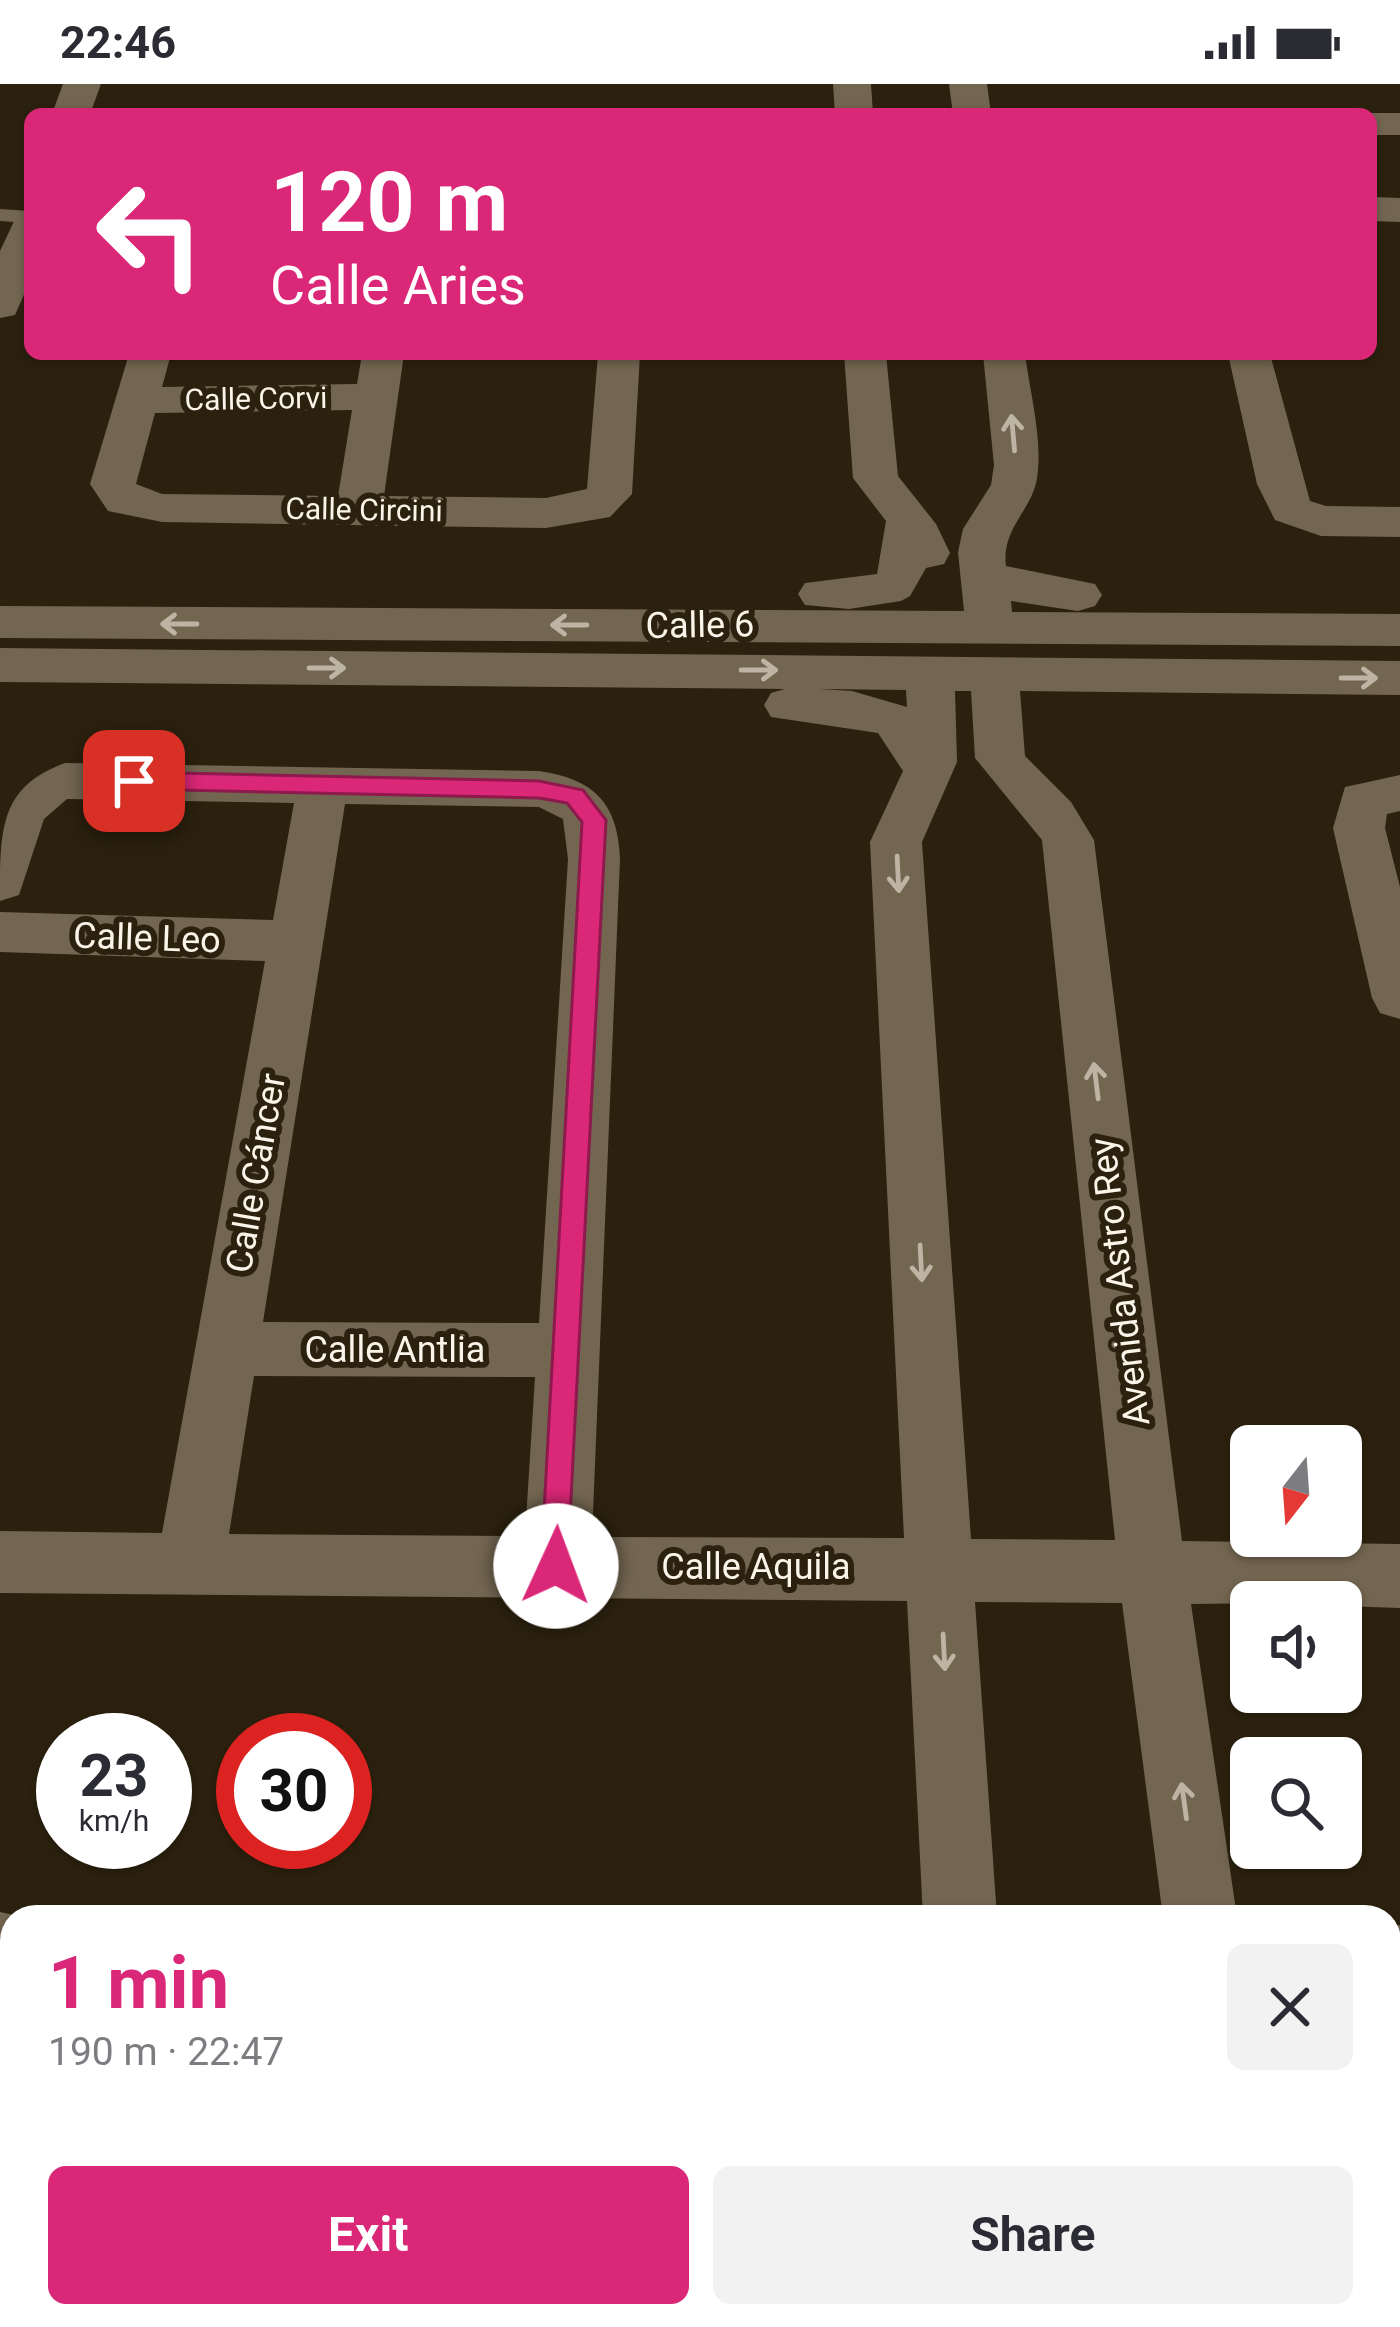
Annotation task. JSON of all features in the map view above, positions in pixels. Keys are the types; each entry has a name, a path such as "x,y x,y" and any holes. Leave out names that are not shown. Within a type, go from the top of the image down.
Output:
{"street":[{"path":"0,306 24,238"},
{"path":"137,400 148,360"},
{"name":"Calle Circini","path":"137,400 113,484 124,500 162,508 545,513 603,503 611,484 619,360"},
{"path":"866,360 876,478 905,514 927,553 934,737 926,779 904,814 896,842 959,1905"},
{"name":"Avenida Astro Rey","path":"1005,360 1014,485 986,529 980,573 994,668 998,749 1005,766 1039,795 1068,840 1153,1571 1199,1905"},
{"path":"1251,360 1286,502 1300,516 1400,522"},
{"path":"359,509 379,376"},
{"name":"Calle Corvi","path":"137,400 379,376"},
{"path":"905,514 994,515"},
{"path":"905,514 907,568 892,587 851,594 688,596 657,604 626,647 688,700 871,712 896,721 926,779"},
{"path":"980,573 1039,592 1239,601 1271,612 1282,628 1295,679"},
{"name":"Calle 6","path":"0,622 415,646"},
{"name":"Calle 6","path":"0,665 415,646 929,647 994,668 1282,628 1400,630"},
{"path":"994,668 1231,702 1276,693 1295,679 1400,678"},
{"path":"926,779 1039,795"},
{"path":"0,881 20,812 44,785 87,780 323,782 562,791 586,805 594,820 556,1566"},
{"name":"Calle Cáncer","path":"190,1565 323,782"},
{"path":"1382,796 1359,828 1400,998"},
{"name":"Calle Leo","path":"0,932 295,941"},
{"name":"Calle Antlia","path":"224,1349 566,1350"},
{"name":"Calle Aquila","path":"0,1562 939,1566 1400,1576"}],"route":[{"path":"134,781 539,789 562,791 586,805 594,820 594,860 556,1566"}]}
